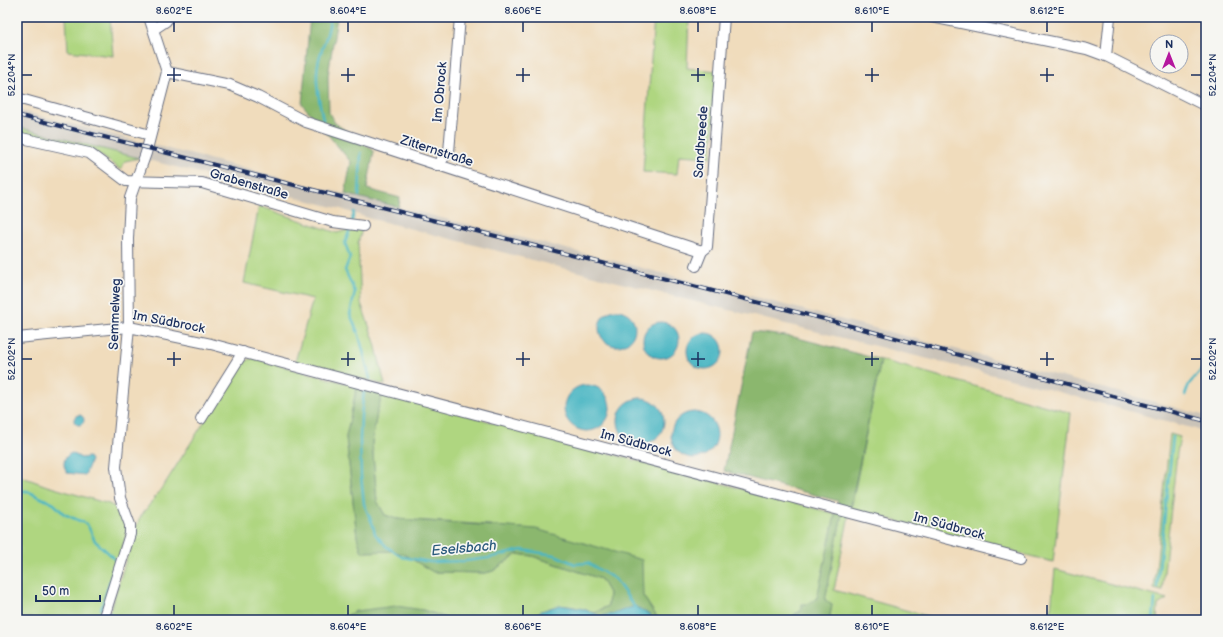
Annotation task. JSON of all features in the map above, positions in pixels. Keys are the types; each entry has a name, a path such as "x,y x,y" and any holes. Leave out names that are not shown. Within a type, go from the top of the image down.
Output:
{"street":[{"path":"150,17 167,72"},
{"path":"154,29 168,17"},
{"name":"Im Obrock","path":"437,165 449,152 460,17"},
{"name":"Sandbreede","path":"696,266 702,252 707,247 724,17"},
{"path":"932,17 1087,49 1106,56 1206,106"},
{"path":"1106,56 1110,17"},
{"name":"Zitternstraße","path":"167,72 230,85 258,97 306,122 702,252"},
{"name":"Semmelweg","path":"103,620 130,534 130,525 120,498 116,467 129,327 128,239 130,198 150,135 167,72"},
{"path":"17,98 150,135"},
{"name":"Grabenstraße","path":"17,137 89,153 126,181 202,183 333,222 363,226"},
{"name":"Im Südbrock","path":"17,338 129,327 211,344 1021,558"},
{"path":"201,419 243,352"}],"shaded area":[{"path":"17,110 615,261 1025,367 1206,416 1206,432 1022,382 684,299 365,217 291,196 17,127"}],"green space":[{"path":"66,17 110,17 113,56 68,51"},
{"path":"310,17 337,17 328,76 329,113 335,123 374,151 367,189 400,198 399,207 345,194 351,162 302,104"},
{"path":"654,17 689,17 687,68 718,71 711,157 679,155 677,174 643,172"},
{"path":"17,127 139,158 125,161 121,170 96,152 17,133"},
{"path":"259,206 337,233 348,230 362,230 358,243 361,303 375,343 385,385 295,362 313,299 244,283"},
{"path":"752,332 794,337 881,360 849,515 842,514 825,600 832,605 829,620 792,620 795,614 800,612 802,604 808,604 817,598 838,501 724,471"},
{"path":"252,358 357,386 346,437 357,537 362,552 393,551 405,555 434,572 485,573 493,571 517,554 532,556 601,579 609,593 608,606 594,613 583,609 541,611 529,620 452,620 423,610 356,611 338,620 107,620 139,519 166,482 241,364"},
{"path":"881,360 1071,413 1053,562 851,509"},
{"path":"357,386 383,393 377,412 372,443 377,501 385,515 397,519 536,529 642,560 643,596 659,620 529,620 545,610 560,606 576,607 594,613 608,606 609,593 601,579 532,556 517,554 493,571 485,573 433,572 405,555 393,551 362,552 357,537 346,437"},
{"path":"383,393 836,514 817,598 804,609 795,614 792,620 659,620 643,596 491,525 397,519 385,515 377,501 372,443 377,412"},
{"path":"1170,434 1180,437 1162,591 1154,589"},
{"path":"17,475 47,486 109,504 122,511 126,523 126,536 99,620 95,618 17,618"},
{"path":"842,513 849,515 834,590 941,620 829,620 832,605 825,600"},
{"path":"1055,569 1167,599 1158,605 1157,620 1050,620"},
{"path":"396,606 423,610 452,620 338,620 356,611"}],"water":[{"path":"621,310 630,315 634,321 634,335 630,341 621,346 613,346 604,341 600,335 599,324 604,315 610,311"},
{"path":"665,322 674,327 678,333 678,347 674,353 665,358 657,358 648,353 644,347 643,336 648,327 654,323"},
{"path":"709,333 718,338 722,344 722,358 718,364 709,369 701,369 692,364 688,358 687,347 692,338 698,334"},
{"path":"583,385 591,385 600,389 606,395 610,408 606,421 600,427 591,431 583,431 574,427 568,421 564,412 564,404 568,395 574,389"},
{"path":"637,398 645,398 654,402 660,408 664,421 660,434 654,440 645,444 637,444 628,440 622,434 618,425 618,417 622,408 628,402"},
{"path":"690,412 698,412 707,416 713,422 717,435 713,448 707,454 698,458 690,458 681,454 675,448 671,439 671,431 675,422 681,416"},
{"path":"77,415 81,415 83,416 83,424 77,425 74,422 74,418"},
{"path":"72,453 81,458 89,457 91,460 85,475 67,473 64,467 64,461 69,454"},
{"path":"560,605 583,609 601,616 613,614 635,606 650,615 654,620 529,620 541,611"},
{"path":"422,618 428,620 375,620 378,619"}],"waterway":[{"name":"Eselsbach","path":"323,120 317,74 319,59 328,33 330,17"},
{"name":"Eselsbach","path":"359,196 361,153"},
{"name":"Eselsbach","path":"352,221 354,212"},
{"name":"Eselsbach","path":"350,229 345,243 350,257 345,270 355,292 350,314 359,335 370,379"},
{"path":"1185,395 1189,384 1204,367 1206,360"},
{"name":"Eselsbach","path":"364,391 360,440 361,476 364,504 373,525 375,534 387,547 402,557 430,562 465,561 489,558 522,550 555,555 575,564 588,563 615,579 636,609"},
{"path":"1157,587 1173,437"},
{"path":"17,491 27,491 54,504 64,514 87,524 95,541 113,557 116,562 101,609"},
{"path":"1153,620 1155,599"},
{"path":"110,613 116,620"}],"railway":[{"path":"17,115 836,322 1206,421"}]}
